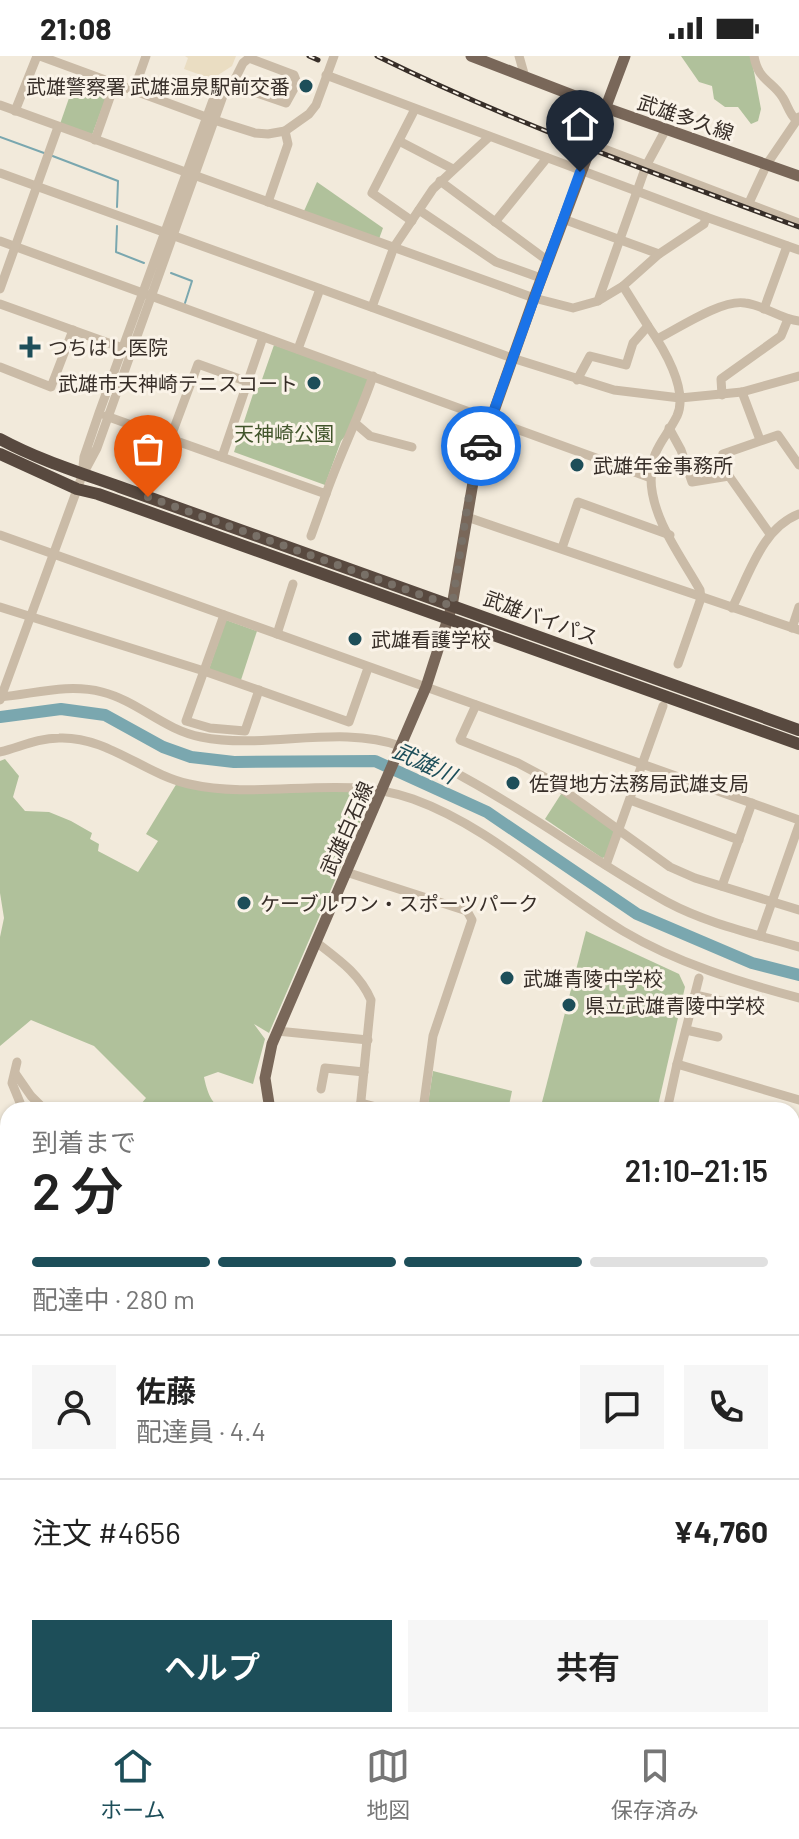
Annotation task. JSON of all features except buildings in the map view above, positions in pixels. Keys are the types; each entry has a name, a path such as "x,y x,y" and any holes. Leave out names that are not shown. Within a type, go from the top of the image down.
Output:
{"highway":[{"name":"武雄バイパス","path":"0,439 98,494 799,744"},
{"name":"武雄バイパス","path":"0,454 80,482 120,487 799,730"}],"main road":[{"name":"武雄多久線","path":"471,56 606,108 799,176"},
{"name":"武雄白石線","path":"269,1102 265,1078 268,1055 426,687 452,606 477,459 625,56"}],"street":[{"path":"15,111 38,56 255,133 268,134 285,131 313,110 334,56"},
{"path":"134,90 146,56"},
{"path":"519,56 525,77"},
{"path":"748,205 767,164 798,119 790,114 781,95 764,81 754,56"},
{"path":"211,118 228,89 237,86 286,103 297,83 296,77 253,58 247,59 235,79 217,89 211,118 104,415 84,457 80,482 0,698 76,687 104,692 164,724 201,737 241,742 364,738 402,747 513,804 669,903 712,922 799,947"},
{"path":"326,75 580,172 799,250"},
{"path":"95,140 115,83"},
{"path":"0,105 534,298 573,308 598,301 623,286 659,254 704,224 706,217"},
{"path":"412,221 372,193 415,109"},
{"path":"0,289 58,127"},
{"path":"598,301 646,166 666,129"},
{"path":"268,202 288,144 285,131"},
{"path":"372,307 394,247 419,210 440,181 489,137"},
{"path":"399,141 453,169"},
{"path":"591,144 799,223"},
{"path":"495,222 547,158"},
{"path":"0,173 512,358 614,390 680,398 722,395 799,376"},
{"path":"440,181 548,261"},
{"path":"419,210 496,262 541,278"},
{"path":"563,219 659,254"},
{"path":"0,241 651,478"},
{"path":"764,309 787,246"},
{"path":"623,286 673,367 680,398 678,413 655,450 651,478 655,506 700,590 701,598 678,664"},
{"path":"298,349 320,289"},
{"path":"657,339 728,304 745,303 799,321"},
{"path":"0,304 127,350"},
{"path":"722,395 721,379 781,336 788,319"},
{"path":"577,380 590,356 626,365 633,343 648,326"},
{"path":"0,368 51,387 73,330"},
{"path":"222,457 263,337"},
{"path":"170,439 198,364 248,382"},
{"path":"311,536 345,441 356,424 373,376"},
{"path":"742,392 760,440"},
{"path":"104,415 326,494"},
{"path":"356,424 370,436 412,447"},
{"path":"669,428 681,450 692,482 729,476"},
{"path":"770,534 729,476 723,454 778,435 799,465"},
{"path":"562,548 578,502 670,535"},
{"path":"732,608 770,534 782,522 799,514"},
{"path":"467,517 795,629 799,607"},
{"path":"0,535 799,822 760,936"},
{"path":"277,634 293,584"},
{"path":"0,607 204,671 349,722 368,668"},
{"path":"224,615 186,721 210,728 245,731 259,690"},
{"path":"476,705 460,740 518,763 548,779 670,867 799,910"},
{"path":"606,865 663,706"},
{"path":"0,752 37,740 63,737 96,744 155,772 190,784 241,790 330,786 382,790 411,798 479,831 622,930 650,945 697,966 799,998"},
{"path":"630,800 739,840"},
{"path":"722,886 752,803"},
{"path":"346,872 467,911 472,920 433,1036 424,1102"},
{"path":"316,942 347,965 366,988 371,1000 360,1102"},
{"path":"669,1102 699,978"},
{"path":"695,995 726,1002"},
{"path":"686,1030 718,1037"},
{"path":"277,1031 368,1040"},
{"path":"17,1062 12,1083 20,1102"},
{"path":"677,1064 799,1100"},
{"path":"321,1089 325,1068 364,1072"},
{"path":"15,1073 37,1102"}],"green space":[{"path":"681,56 751,56 761,109 758,121 751,124 738,107 725,107 714,99 712,86 699,82"},
{"path":"77,75 110,87 92,135 60,124"},
{"path":"317,182 383,228 379,239 304,211"},
{"name":"天神崎公園","path":"274,345 369,378 351,429 341,441 325,485 234,452 255,388 259,388"},
{"path":"226,620 257,631 241,680 209,669"},
{"path":"5,759 19,776 13,797 25,811 49,812 71,821 92,833 90,839 99,844 98,851 138,872 158,841 146,834 177,783 346,791 368,795 370,799 269,1033 254,1024 265,1039 253,1084 218,1072 204,1077 214,1102 143,1102 146,1098 94,1046 31,1020 0,1046 0,937 4,918 0,893 0,761"},
{"path":"563,791 615,832 606,857 602,858 545,819"},
{"path":"586,931 679,974 685,987 659,1102 542,1102"},
{"path":"433,1071 512,1091 510,1102 428,1102"}],"shaded area":[{"path":"185,56 236,56 232,66 212,79 184,69 188,58"}],"waterway":[{"path":"0,137 44,153"},
{"path":"50,155 118,181 117,207"},
{"path":"117,226 116,252 144,263"},
{"path":"171,273 192,281 185,303"},
{"name":"武雄川","path":"0,717 61,709 105,715 163,747 191,757 234,762 375,761 487,812 637,914 752,963 799,975"}],"railway":[{"path":"309,56 318,60"},
{"path":"377,56 533,126 799,227"}],"way so far":[{"path":"148,497 452,606 469,496 481,446"}],"place":[{"name":"武雄警察署 武雄温泉駅前交番","path":"306,86"},
{"name":"つちはし医院","path":"30,347"},
{"name":"武雄市天神崎テニスコート","path":"314,383"},
{"name":"武雄年金事務所","path":"577,465"},
{"name":"武雄看護学校","path":"355,639"},
{"name":"佐賀地方法務局武雄支局","path":"513,783"},
{"name":"ケーブルワン・スポーツパーク","path":"244,903"},
{"name":"武雄青陵中学校","path":"507,978"},
{"name":"県立武雄青陵中学校","path":"569,1005"}],"route":[{"path":"481,446 580,172"}]}
